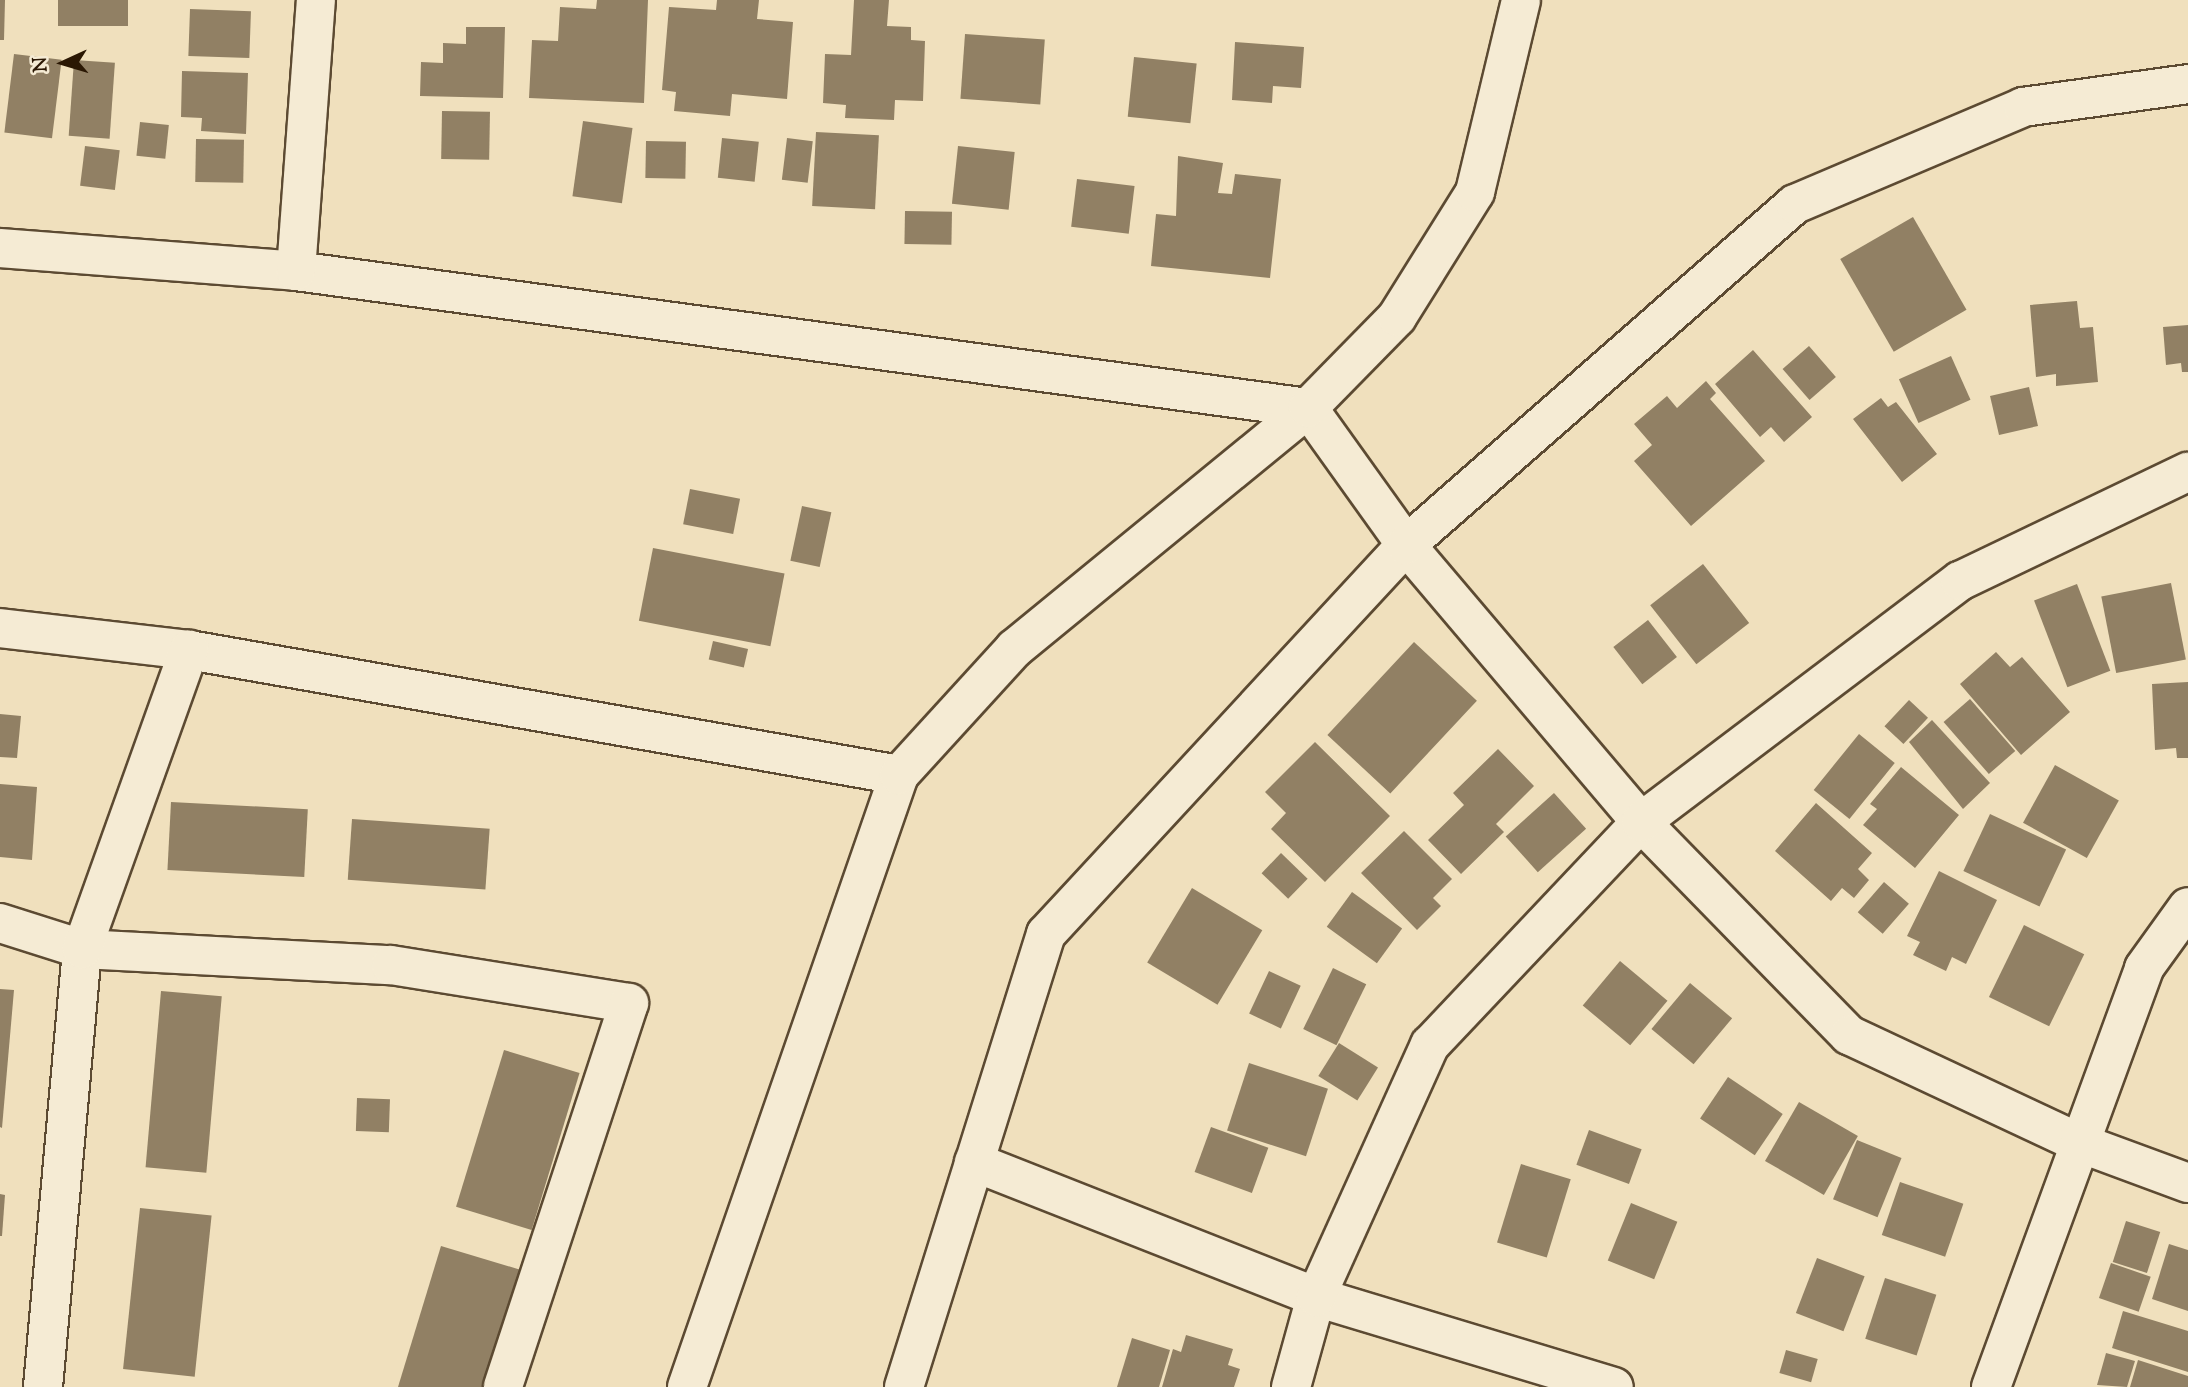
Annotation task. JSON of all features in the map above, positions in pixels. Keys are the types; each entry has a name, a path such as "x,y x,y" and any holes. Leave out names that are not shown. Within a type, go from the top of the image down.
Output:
{"street":[{"path":"296,271 316,0"},
{"path":"687,1387 899,775 1014,649 1308,408 1397,317 1475,192 1521,0"},
{"path":"904,1387 1046,934 1406,545 1795,204 2023,107 2188,84"},
{"path":"0,248 296,271 1308,408 1406,545 1641,821 1849,1035 2077,1142 2188,1183"},
{"path":"1291,1387 1316,1297 1430,1045 1641,821 1960,581 2188,472"},
{"path":"0,628 189,650 899,775"},
{"path":"43,1387 82,949 189,650"},
{"path":"1991,1387 2077,1142 2144,968 2188,907"},
{"path":"0,923 82,949 391,965 629,1003 503,1387"},
{"path":"974,1162 1316,1297 1614,1387"}],"building":[{"path":"0,0 5,0 4,40 0,40"},
{"path":"58,0 128,0 128,26 58,26"},
{"path":"597,0 648,0 644,103 529,98 532,40 558,41 560,7 596,9"},
{"path":"717,0 759,0 757,19 793,22 787,99 732,94 730,116 674,111 676,92 662,90 669,7 716,10"},
{"path":"854,0 889,0 887,26 911,27 911,40 925,41 923,101 895,100 894,120 845,118 846,105 823,103 825,54 851,55"},
{"path":"190,9 251,11 249,58 188,56"},
{"path":"466,27 505,27 503,98 420,96 421,62 443,63 443,43 466,44"},
{"path":"965,34 1045,40 1040,104 960,99"},
{"path":"1235,42 1304,47 1301,88 1273,86 1272,103 1232,100"},
{"path":"14,54 62,60 52,138 4,132"},
{"path":"1134,57 1197,64 1190,123 1128,117"},
{"path":"74,60 115,63 110,139 69,136"},
{"path":"182,71 248,73 246,134 201,131 202,118 181,117"},
{"path":"442,111 490,112 489,160 441,159"},
{"path":"583,121 633,128 622,203 572,196"},
{"path":"140,122 169,125 165,159 136,156"},
{"path":"816,132 879,135 875,209 812,206"},
{"path":"722,138 759,142 755,182 718,178"},
{"path":"787,138 813,141 808,183 782,180"},
{"path":"196,139 244,140 243,183 195,182"},
{"path":"646,141 686,142 685,179 645,178"},
{"path":"85,146 120,150 115,190 80,186"},
{"path":"958,146 1015,152 1009,210 952,204"},
{"path":"1178,156 1223,163 1218,193 1232,194 1235,174 1281,179 1270,278 1151,266 1156,214 1176,216"},
{"path":"1077,179 1135,186 1129,234 1071,227"},
{"path":"905,211 952,212 951,245 904,244"},
{"path":"1913,217 1966,310 1894,352 1840,259"},
{"path":"2077,301 2080,328 2093,327 2098,382 2056,386 2056,374 2036,377 2030,305"},
{"path":"2188,325 2188,372 2182,372 2181,363 2166,365 2163,327"},
{"path":"1809,346 1836,377 1809,400 1783,369"},
{"path":"1753,350 1812,417 1784,442 1771,427 1760,437 1715,384"},
{"path":"1951,356 1971,400 1918,423 1899,379"},
{"path":"1706,381 1716,393 1710,399 1765,461 1691,526 1634,461 1652,445 1634,424 1667,396 1677,408"},
{"path":"2029,387 2038,426 1999,435 1990,396"},
{"path":"1881,398 1888,407 1896,402 1937,454 1902,482 1853,419"},
{"path":"690,489 740,499 733,534 683,524"},
{"path":"802,506 831,512 820,567 790,561"},
{"path":"653,548 785,574 770,646 639,621"},
{"path":"1703,564 1749,623 1696,664 1650,605"},
{"path":"2171,583 2186,660 2116,673 2101,597"},
{"path":"2077,584 2110,671 2067,687 2034,600"},
{"path":"1648,620 1677,657 1642,684 1613,647"},
{"path":"713,641 748,649 744,668 709,660"},
{"path":"1414,642 1477,701 1390,794 1327,735"},
{"path":"1996,652 2010,667 2022,657 2070,712 2021,755 1960,684"},
{"path":"2188,682 2188,758 2177,758 2176,748 2155,750 2152,684"},
{"path":"1970,699 2015,751 1989,774 1944,722"},
{"path":"1909,700 1928,718 1903,744 1884,726"},
{"path":"0,714 21,716 17,758 0,757"},
{"path":"1932,720 1990,783 1963,809 1909,742"},
{"path":"1859,734 1895,763 1849,819 1814,790"},
{"path":"1315,742 1390,816 1325,882 1271,829 1286,813 1265,792"},
{"path":"1498,749 1534,786 1496,824 1504,832 1461,874 1428,840 1464,805 1453,793"},
{"path":"2055,765 2119,800 2087,858 2023,823"},
{"path":"1901,767 1959,815 1915,868 1863,825 1877,809 1870,804"},
{"path":"0,784 37,787 32,860 0,857"},
{"path":"1554,793 1586,829 1538,872 1506,836"},
{"path":"171,802 308,809 304,877 167,870"},
{"path":"1816,803 1872,853 1858,869 1869,880 1854,898 1842,888 1831,901 1775,851"},
{"path":"1990,814 2066,849 2040,907 1963,871"},
{"path":"352,819 490,829 485,889 348,880"},
{"path":"1404,831 1452,879 1433,898 1441,906 1417,930 1361,873"},
{"path":"1281,853 1308,879 1288,899 1262,873"},
{"path":"1939,871 1997,900 1966,964 1952,957 1946,971 1913,955 1920,942 1907,936"},
{"path":"1884,882 1909,904 1883,934 1858,912"},
{"path":"1192,888 1262,930 1217,1005 1147,963"},
{"path":"1352,892 1402,928 1377,963 1327,927"},
{"path":"2024,925 2084,954 2049,1026 1989,997"},
{"path":"1620,961 1667,1001 1630,1045 1583,1005"},
{"path":"1333,968 1366,984 1336,1045 1303,1029"},
{"path":"1269,971 1301,986 1281,1028 1249,1014"},
{"path":"1690,983 1732,1018 1694,1064 1651,1029"},
{"path":"0,989 14,990 2,1128 0,1127"},
{"path":"161,991 222,996 206,1173 146,1167"},
{"path":"1339,1043 1378,1067 1357,1100 1318,1076"},
{"path":"504,1050 580,1073 532,1230 456,1207"},
{"path":"1249,1063 1328,1089 1306,1156 1227,1131"},
{"path":"1728,1077 1783,1114 1755,1155 1700,1118"},
{"path":"357,1098 390,1099 389,1132 356,1131"},
{"path":"1799,1102 1858,1136 1824,1195 1765,1161"},
{"path":"1211,1127 1268,1148 1252,1193 1195,1172"},
{"path":"1589,1130 1642,1149 1629,1184 1576,1165"},
{"path":"1857,1140 1902,1158 1878,1217 1833,1199"},
{"path":"1521,1164 1571,1179 1547,1258 1497,1242"},
{"path":"1900,1182 1963,1204 1945,1257 1882,1235"},
{"path":"0,1194 5,1195 2,1236 0,1236"},
{"path":"1631,1203 1677,1222 1654,1279 1608,1260"},
{"path":"140,1208 212,1216 195,1377 123,1369"},
{"path":"2126,1221 2160,1232 2147,1273 2113,1262"},
{"path":"2169,1244 2188,1250 2188,1311 2152,1299"},
{"path":"441,1246 521,1270 485,1387 398,1387"},
{"path":"1817,1258 1865,1276 1843,1331 1796,1313"},
{"path":"2111,1263 2151,1277 2139,1312 2099,1298"},
{"path":"1885,1278 1936,1295 1917,1356 1865,1339"},
{"path":"2123,1311 2188,1331 2188,1372 2112,1348"},
{"path":"1186,1335 1233,1349 1228,1365 1240,1369 1234,1387 1162,1387 1173,1349 1181,1352"},
{"path":"1132,1338 1170,1350 1159,1387 1117,1387"},
{"path":"1786,1350 1818,1359 1811,1382 1779,1373"},
{"path":"2106,1353 2135,1361 2127,1387 2097,1385"},
{"path":"2138,1360 2188,1376 2188,1387 2130,1387"}]}
